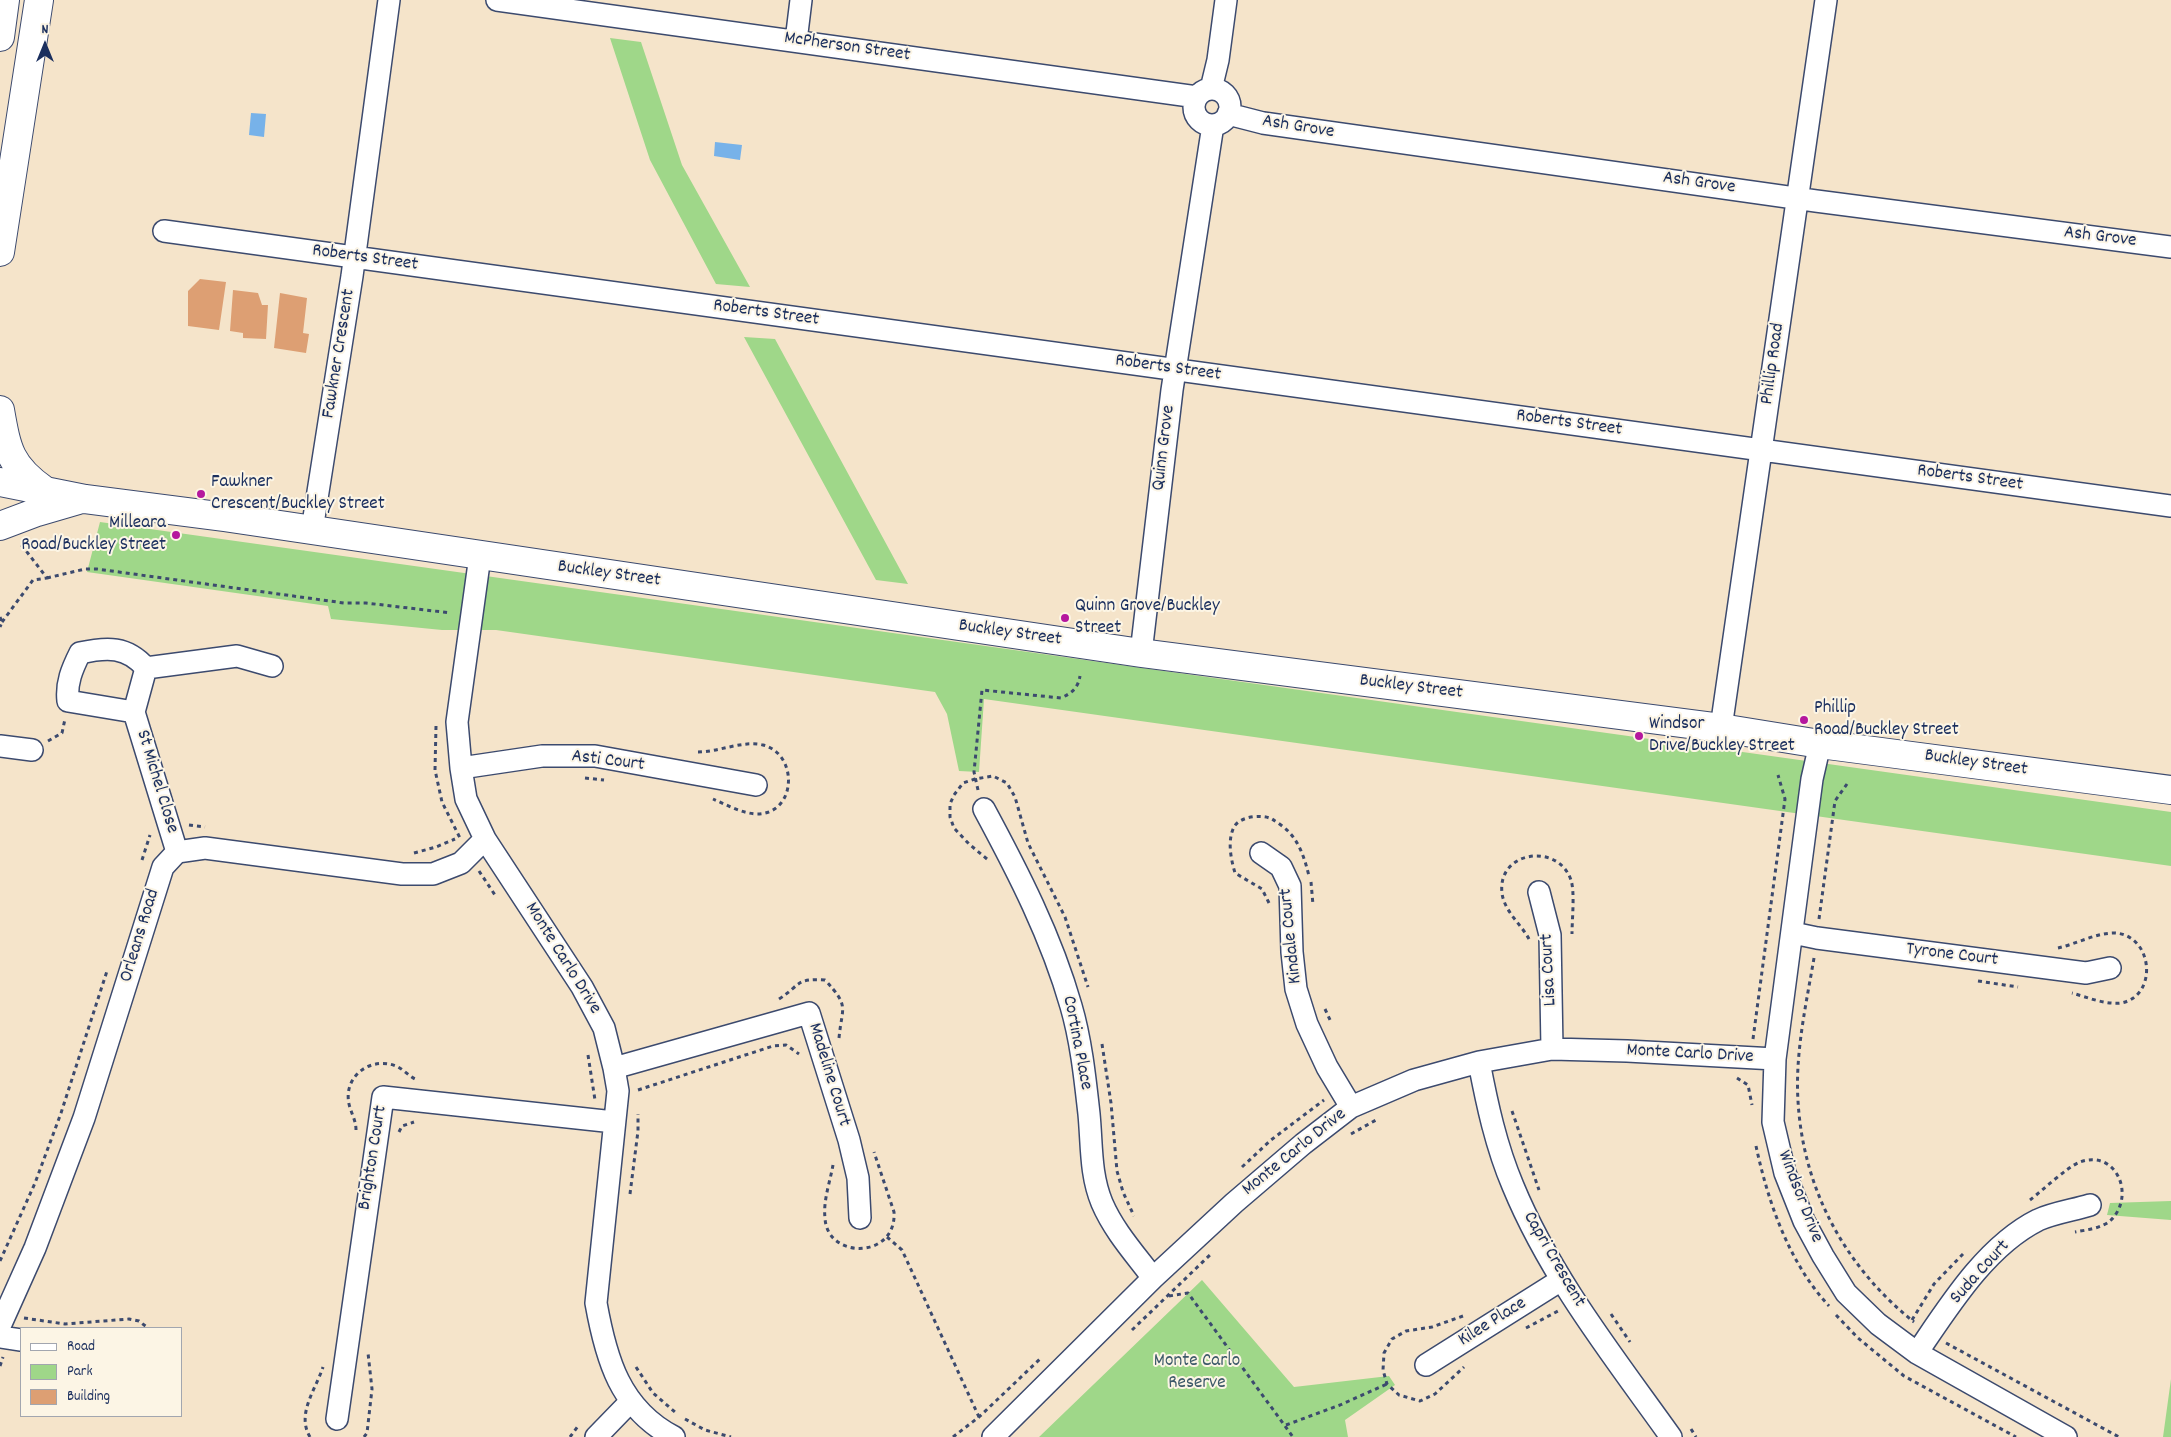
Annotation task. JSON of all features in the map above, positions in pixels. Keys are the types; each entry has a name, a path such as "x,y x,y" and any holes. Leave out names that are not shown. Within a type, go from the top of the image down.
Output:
{"main road":[{"path":"0,37 5,0"},
{"path":"0,252 39,0"},
{"path":"0,410 9,453 29,480 44,491"},
{"name":"Buckley Street","path":"0,482 85,499 312,530 1141,653 1722,728 1820,744 2171,790"},
{"path":"9,533 37,512 85,499"}],"street":[{"name":"Fawkner Crescent","path":"312,530 354,258 389,0"},
{"name":"McPherson Street","path":"497,0 796,41 1204,93"},
{"path":"796,41 801,0"},
{"path":"1204,93 1217,90 1226,96 1229,103 1220,120 1202,122 1195,113 1194,108 1204,93 1218,60 1226,0"},
{"name":"Phillip Road","path":"1722,728 1826,0"},
{"name":"Ash Grove","path":"1220,120 1263,123 2171,248"},
{"name":"Quinn Grove","path":"1141,653 1175,370 1220,120"},
{"name":"Roberts Street","path":"164,231 2171,506"},
{"name":"Monte Carlo Drive","path":"480,556 458,722 460,768 466,799 485,839 582,987 604,1028 618,1091 606,1121 596,1303 602,1335 614,1373 630,1402 661,1430 674,1437"},
{"path":"68,701 67,691 72,669 80,653 100,648 121,650 136,657 146,668 237,656 272,666"},
{"name":"St Michel Close","path":"146,668 134,712 177,852"},
{"name":"St Michel Close","path":"68,701 134,712"},
{"name":"Windsor Drive","path":"1820,744 1812,779 1775,1059 1773,1122 1785,1173 1804,1221 1823,1256 1846,1293 1878,1324 1917,1353 2066,1437"},
{"path":"0,746 32,750"},
{"name":"Asti Court","path":"460,768 542,756 595,756 756,785"},
{"name":"Cortina Place","path":"984,809 1028,891 1049,941 1071,1006 1082,1061 1089,1116 1091,1166 1102,1203 1117,1230 1153,1278"},
{"path":"177,852 205,848 402,874 433,874 461,863 464,846 485,839"},
{"name":"Orleans Road","path":"0,1326 35,1248 84,1118 163,867 177,852"},
{"name":"Kindale Court","path":"1261,853 1281,867 1290,886 1292,952 1296,989 1307,1024 1327,1067 1351,1107"},
{"name":"Lisa Court","path":"1539,892 1550,934 1552,1049"},
{"name":"Tyrone Court","path":"1793,933 1817,938 2086,973 2110,968"},
{"name":"Madeline Court","path":"614,1068 809,1013 858,1178 860,1218"},
{"name":"Monte Carlo Drive","path":"993,1437 1153,1278 1234,1203 1303,1144 1351,1107 1414,1080 1479,1062 1552,1049 1775,1059"},
{"name":"Capri Crescent","path":"1479,1062 1493,1130 1512,1186 1561,1280 1671,1437"},
{"name":"Brighton Court","path":"337,1419 383,1097 606,1121"},
{"name":"Suda Court","path":"1917,1353 1964,1286 2004,1244 2039,1220 2090,1205"},
{"name":"Kilee Place","path":"1426,1365 1561,1280"},
{"path":"0,1337 20,1340"},
{"path":"596,1437 630,1402"}],"path":[{"path":"9,533 47,578"},
{"path":"0,627 33,580 85,569 97,569 344,603 366,602 451,614 452,608"},
{"path":"0,617 2,622"},
{"path":"984,809 975,778 982,690 1061,698 1071,694 1079,685 1080,676"},
{"path":"32,750 62,733 68,701"},
{"path":"436,725 435,770 442,802 464,846 497,898"},
{"path":"1748,1085 1785,799 1778,775"},
{"path":"975,778 963,783 954,795 950,804 950,817 954,828 969,844 990,861"},
{"path":"1847,784 1835,801 1799,1054 1798,1100 1803,1138 1814,1184 1831,1223 1855,1263 1882,1294 1930,1335 2119,1437"},
{"path":"142,862 153,826 168,822 211,828"},
{"path":"412,853 436,847 464,846"},
{"path":"1529,948 1529,939 1522,927 1508,911 1502,893 1505,874 1514,861 1526,857 1542,857 1554,860 1564,867 1571,882 1572,942"},
{"path":"0,1261 61,1113 110,963"},
{"path":"1744,1036 1754,1037"},
{"path":"637,1090 773,1046 786,1044 798,1052 802,1061"},
{"path":"587,1049 606,1121"},
{"path":"635,1063 638,1099"},
{"path":"1509,1103 1541,1197"},
{"path":"629,1200 638,1131 638,1107"},
{"path":"398,1133 402,1126 408,1123 423,1123"},
{"path":"831,1156 833,1164 826,1203 826,1225 832,1237 842,1246 865,1248 887,1237 902,1250 979,1417"},
{"path":"1153,1278 1168,1296 1188,1293 1242,1365 1267,1404 1286,1425 1293,1437"},
{"path":"1605,1307 1634,1348"},
{"path":"20,1318 65,1324 129,1319 139,1321 147,1327"},
{"path":"364,1437 367,1433 372,1389 368,1350"},
{"path":"634,1363 653,1393 680,1416 706,1430 731,1437"},
{"path":"1286,1425 1340,1406 1387,1384"},
{"path":"1690,1429 1696,1437"}],"green space":[{"path":"610,38 641,42 682,165 750,287 716,284 650,160"},
{"path":"744,337 775,339 908,584 876,580"},
{"path":"100,522 2171,812 2171,866 984,699 979,772 959,771 947,714 935,692 496,630 442,630 331,619 328,606 87,572"},
{"path":"2171,1201 2171,1220 2107,1215 2110,1203"},
{"name":"Monte Carlo Reserve","path":"1202,1280 1294,1387 1389,1376 1395,1385 1345,1420 1348,1437 1039,1437"},
{"path":"2171,1379 2171,1437 2163,1437"}],"water":[{"path":"251,113 266,114 264,137 249,135"},
{"path":"715,142 742,145 740,160 714,156"}],"building":[{"path":"200,279 226,282 219,330 188,326 188,291"},
{"path":"233,290 258,293 262,305 268,305 266,339 243,338 243,333 230,331"},
{"path":"280,293 307,298 303,333 309,334 306,353 274,348"}],"place":[{"name":"Fawkner Crescent/Buckley Street","path":"201,494"},
{"name":"Milleara Road/Buckley Street","path":"176,535"},
{"name":"Quinn Grove/Buckley Street","path":"1065,618"},
{"name":"Phillip Road/Buckley Street","path":"1804,720"},
{"name":"Windsor Drive/Buckley Street","path":"1639,736"}]}
